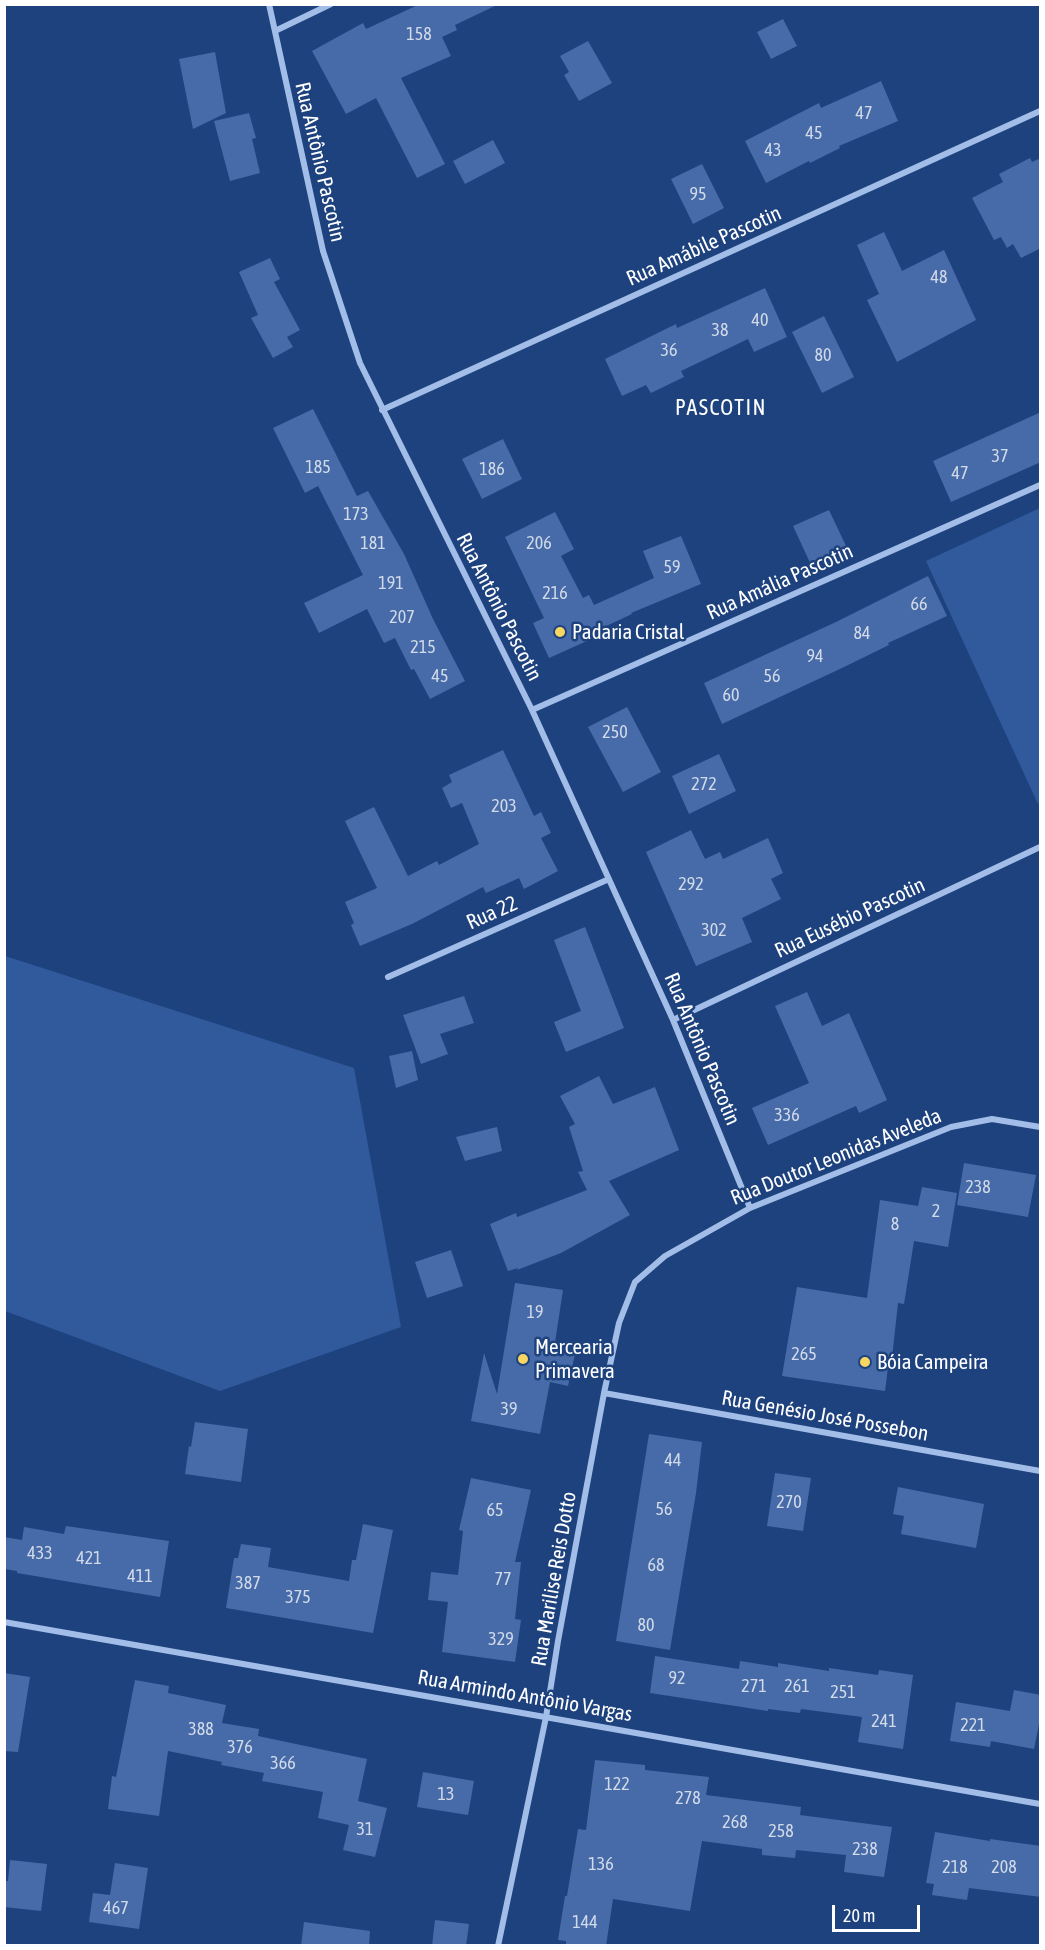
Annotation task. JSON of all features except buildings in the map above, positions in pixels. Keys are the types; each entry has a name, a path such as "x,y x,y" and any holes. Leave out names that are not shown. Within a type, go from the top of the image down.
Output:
{"street":[{"name":"Rua Antônio Pascotin","path":"269,4 323,251 360,363 532,710 673,1020 750,1208"},
{"path":"275,32 332,4"},
{"name":"Rua Amábile Pascotin","path":"382,410 1041,111"},
{"name":"Rua Amália Pascotin","path":"532,710 1041,485"},
{"name":"Rua Eusébio Pascotin","path":"673,1020 1041,846"},
{"name":"Rua 22","path":"388,976 609,879"},
{"name":"Rua Doutor Leonidas Aveleda","path":"619,1323 635,1282 664,1256 750,1208 951,1127 992,1119 1041,1127"},
{"name":"Rua Marilise Reis Dotto","path":"498,1946 546,1717 558,1641 619,1323"},
{"name":"Rua Genésio José Possebon","path":"604,1393 1041,1471"},
{"name":"Rua Armindo Antônio Vargas","path":"4,1622 1041,1804"}],"shaded area":[{"path":"1040,508 1040,803 1038,804 926,561"},
{"path":"5,956 354,1068 401,1327 220,1391 5,1311"}],"place":[{"name":"Padaria Cristal","path":"560,632"},
{"name":"Mercearia Primavera","path":"523,1359"},
{"name":"Bóia Campeira","path":"865,1362"}],"district":[{"name":"PASCOTIN","path":"721,408"}]}
